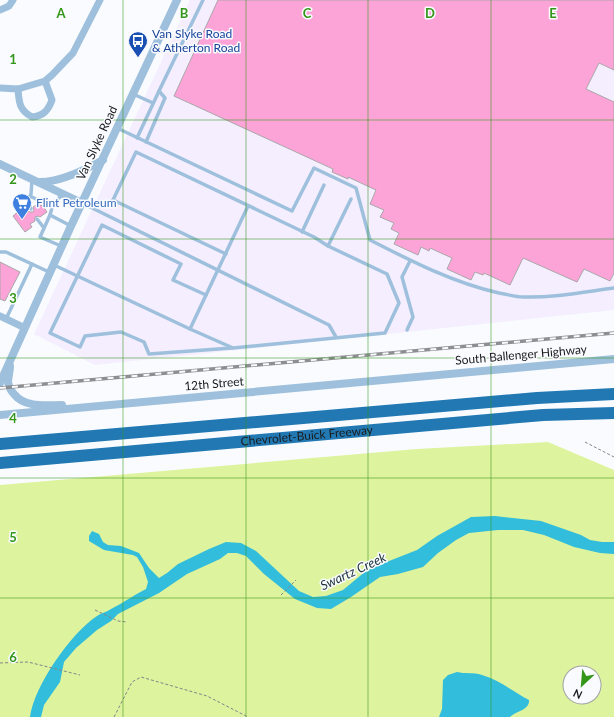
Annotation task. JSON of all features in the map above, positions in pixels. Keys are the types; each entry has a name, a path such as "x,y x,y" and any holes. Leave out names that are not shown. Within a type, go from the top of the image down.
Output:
{"highway":[{"name":"Chevrolet-Buick Freeway","path":"0,444 537,398 614,394"},
{"name":"Chevrolet-Buick Freeway","path":"0,463 535,416 614,413"}],"street":[{"path":"0,10 9,6 13,0"},
{"path":"0,88 18,89 45,81 61,67 73,53 100,0"},
{"name":"Van Slyke Road","path":"0,383 71,226 177,0"},
{"path":"18,89 19,105 23,111 32,117 42,115 47,111 52,100 45,81"},
{"path":"35,181 55,180 82,170 102,160"},
{"path":"0,164 82,204"},
{"path":"3,317 26,328"},
{"name":"South Ballenger Highway","path":"431,376 614,359"},
{"path":"0,370 11,360"},
{"path":"11,360 8,383 18,399 25,403 33,405 109,406"},
{"name":"12th Street","path":"0,415 431,376"}],"lane":[{"path":"137,138 203,0"},
{"path":"146,142 165,98 159,91"},
{"path":"134,94 153,103"},
{"path":"117,128 292,211 314,168 356,188 370,240 410,261 484,289 522,297 567,295 614,288"},
{"path":"206,295 173,280 181,264 102,225 50,333 80,347 86,336 121,332 144,342 149,354 233,348 385,333 399,303 387,274 136,152 113,200 226,254"},
{"path":"31,209 28,203 35,181"},
{"path":"302,232 324,185"},
{"path":"62,246 40,236 50,215 52,207 63,194"},
{"path":"30,196 52,207"},
{"path":"328,246 351,199"},
{"path":"82,204 329,325 336,337"},
{"path":"190,329 248,206"},
{"path":"50,215 71,226"},
{"path":"37,219 44,228"},
{"path":"0,252 6,252 32,264 77,276 233,348"},
{"path":"407,330 413,317 402,277 410,261"},
{"path":"3,317 32,264"}],"path":[{"path":"585,442 614,457"},
{"path":"281,595 296,580"},
{"path":"95,610 118,621 127,622"},
{"path":"0,663 28,662 80,675"},
{"path":"114,717 132,682 141,677 207,696 248,717"}],"shaded area":[{"path":"190,0 614,0 614,310 95,365 34,334"}],"green space":[{"path":"548,442 614,470 614,717 0,717 0,485 417,449"}],"water":[{"path":"495,516 541,521 581,535 590,540 614,542 614,554 600,553 574,547 544,535 523,530 498,530 469,533 438,553 423,567 380,577 331,609 317,608 295,599 264,574 246,556 237,553 228,553 220,559 187,574 159,593 118,614 111,621 97,630 76,648 64,662 60,682 44,705 41,717 30,717 38,691 55,661 65,647 87,624 99,615 146,589 148,582 143,567 137,557 104,550 89,541 89,536 92,531 99,534 103,542 108,545 121,546 139,553 149,568 159,578 178,564 209,549 226,542 241,543 256,551 299,591 313,597 326,596 343,590 366,571 417,550 437,536 471,517"},
{"path":"457,672 488,677 529,700 529,703 525,708 510,717 439,717 442,709 443,680 448,675"}],"building":[{"path":"218,0 614,0 614,70 599,63 586,89 614,102 614,273 610,281 584,269 577,282 523,258 510,285 484,273 483,275 475,272 471,280 447,269 452,258 430,248 429,251 421,247 418,255 394,244 399,233 391,229 394,223 380,217 384,210 370,204 376,190 348,177 348,179 332,172 333,169 174,96"},
{"path":"38,204 43,206 47,212 40,217 35,217 35,221 30,224 32,227 25,232 13,216 20,210 23,214 28,211 33,212 33,207"},
{"path":"0,262 20,272 5,301 0,299"}],"railway":[{"path":"0,388 614,333"}],"place":[{"name":"Van Slyke Road & Atherton Road","path":"138,58"},
{"name":"Flint Petroleum","path":"22,220"}],"water label":[{"name":"Swartz Creek","path":"353,571"}]}
